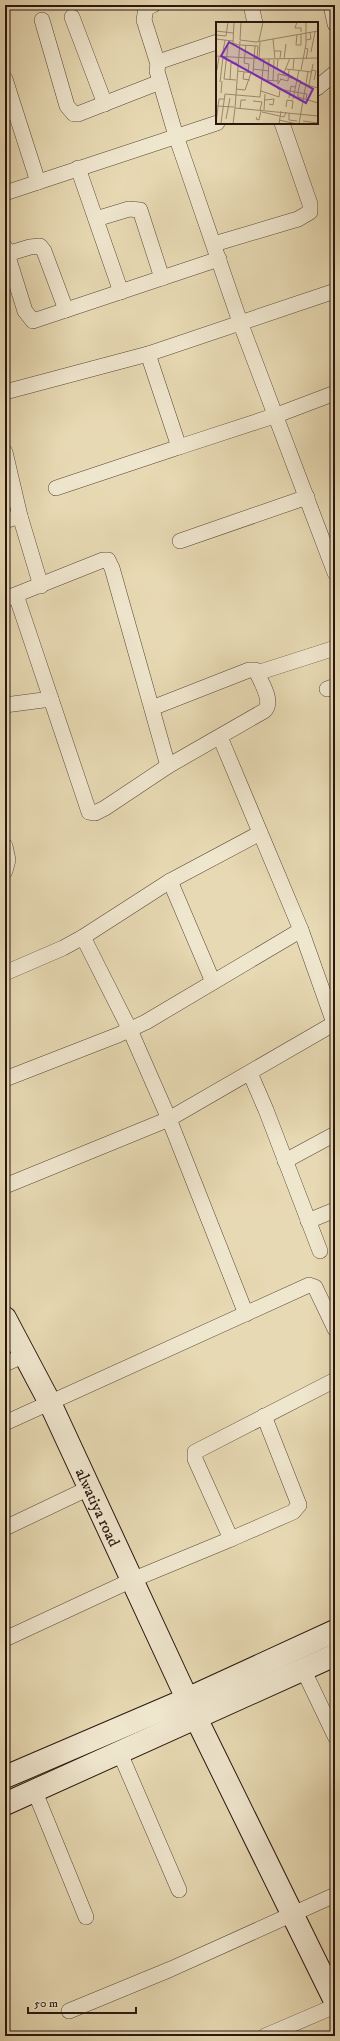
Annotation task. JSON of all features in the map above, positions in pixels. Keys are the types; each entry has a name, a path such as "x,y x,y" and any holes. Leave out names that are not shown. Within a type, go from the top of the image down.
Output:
{"street":[{"path":"153,5 146,8 144,20 158,64 157,71 176,136 240,322 335,573"},
{"path":"251,5 255,22"},
{"path":"331,5 335,24"},
{"path":"72,17 105,104"},
{"path":"42,20 67,106 70,111 78,114 160,82"},
{"path":"158,64 216,42"},
{"path":"318,87 335,72"},
{"path":"5,79 38,182"},
{"path":"5,193 216,123"},
{"path":"214,244 298,219 310,212 310,204 282,124"},
{"path":"78,168 122,292"},
{"path":"96,219 129,209 140,210 162,278"},
{"path":"66,310 44,251 40,246 6,251 25,311 33,321 122,292 219,259"},
{"path":"5,392 148,354 335,291"},
{"path":"148,354 179,447"},
{"path":"56,488 276,415 335,393"},
{"path":"5,452 20,516 41,586"},
{"path":"180,541 307,497"},
{"path":"5,521 20,516"},
{"path":"152,708 249,670 255,670 257,673 269,702 268,707 220,737 168,766 104,808 95,813 89,812 52,699 11,597 103,560 108,560 168,766"},
{"path":"257,673 335,648"},
{"path":"5,704 52,699"},
{"path":"5,1186 169,1119 335,1023 301,930 220,737"},
{"path":"5,973 63,948 83,937 170,881 260,833"},
{"path":"5,846 8,860 5,871"},
{"path":"170,881 213,982"},
{"path":"5,1079 130,1030 146,1022 301,930"},
{"path":"83,937 130,1030 169,1119 246,1314"},
{"path":"250,1073 266,1110 320,1251"},
{"path":"285,1161 335,1134"},
{"path":"308,1221 335,1210"},
{"path":"5,1423 312,1285 315,1287 334,1324"},
{"name":"alwatiya road","path":"5,1318 50,1404 191,1709 334,1998"},
{"path":"5,1364 25,1355"},
{"path":"231,1539 195,1459 195,1452 335,1380"},
{"path":"5,1639 132,1580 293,1512 299,1505 298,1501 264,1416"},
{"path":"5,1528 89,1488"},
{"path":"5,1804 35,1792 119,1751 191,1709 335,1632"},
{"path":"5,1777 303,1669 335,1655"},
{"path":"303,1669 335,1736"},
{"path":"119,1751 179,1890"},
{"path":"35,1792 86,1917"},
{"path":"69,2011 171,1969 335,1895"},
{"path":"265,2036 334,1998"}]}
